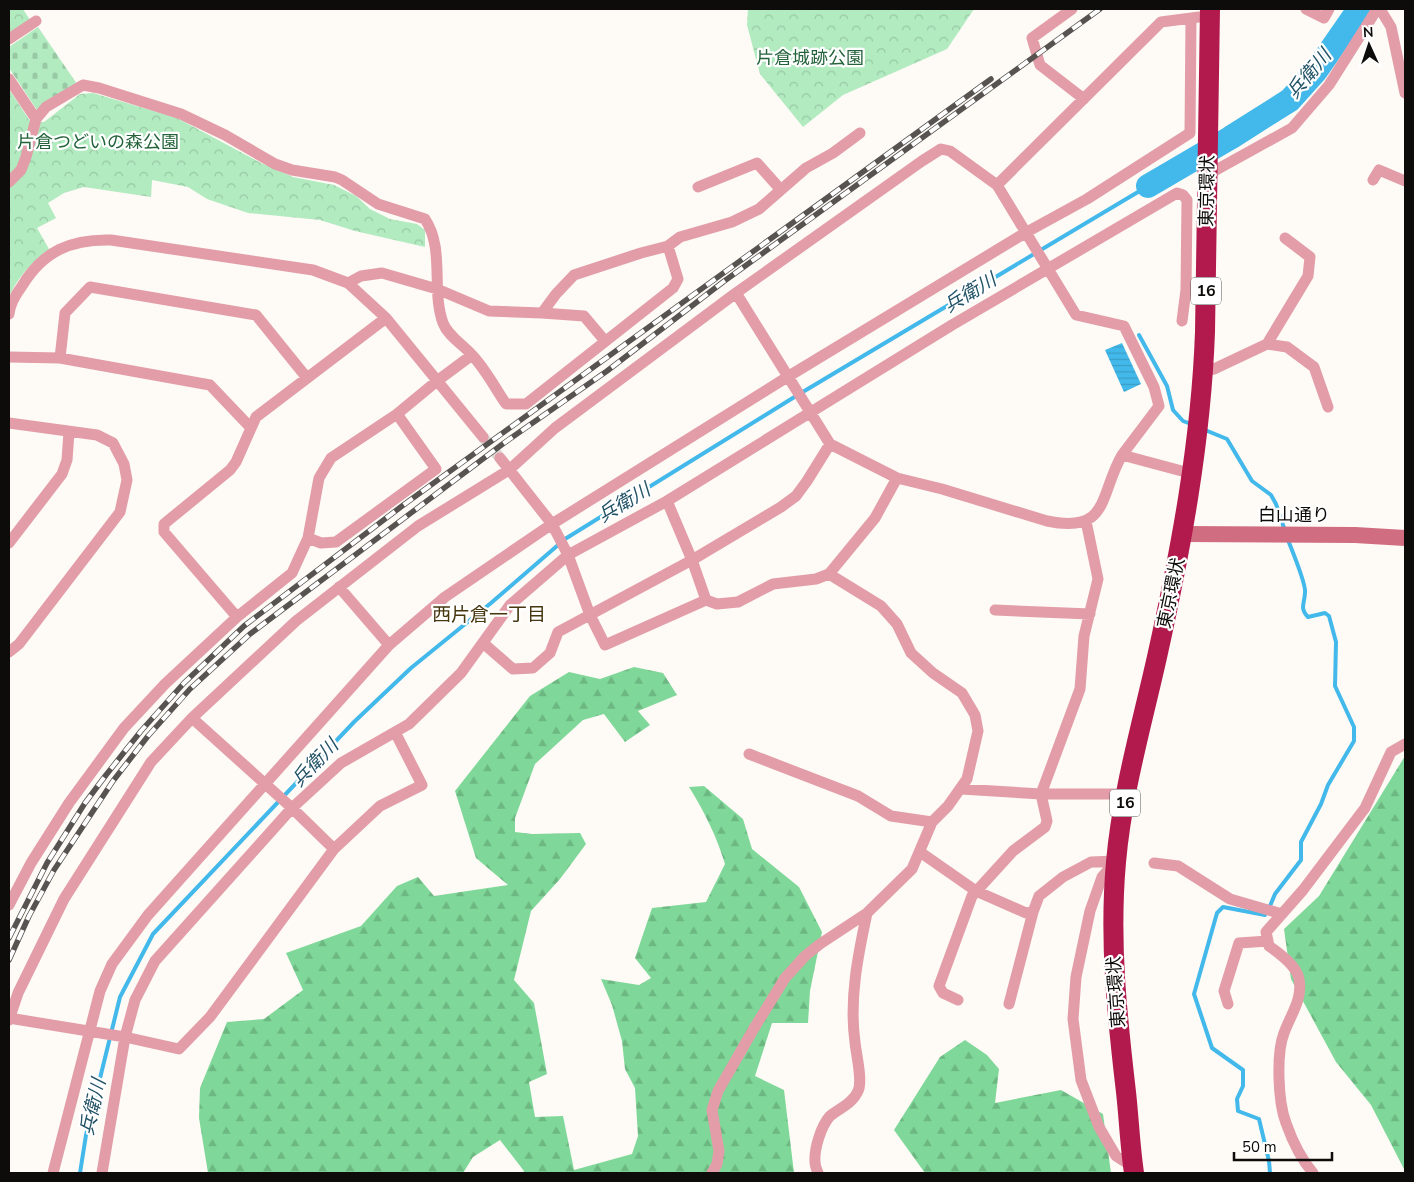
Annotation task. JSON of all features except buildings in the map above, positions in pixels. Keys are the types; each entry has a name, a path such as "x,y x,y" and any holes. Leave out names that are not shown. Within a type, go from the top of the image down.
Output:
{"highway":[{"name":"東京環状","path":"1134,1170 1114,974 1113,913 1116,861 1126,794 1175,579 1199,429 1204,371 1208,133 1204,14"}],"street":[{"path":"1072,9 1032,38 1040,64 1084,98"},
{"path":"1306,9 1324,18 1329,9"},
{"path":"1207,169 1292,128 1329,84 1378,9 1391,27 1405,93"},
{"path":"53,1173 95,1032 100,991 112,964 148,915 266,786 389,645 445,597 552,524 789,376 1025,233 1087,199 1190,133 1204,14 1160,22 997,185"},
{"path":"9,39 36,21"},
{"path":"9,79 36,119"},
{"path":"9,182 21,170 36,119 46,107 83,85 99,88 181,114 225,135 275,164 292,170 335,177 378,204 425,218 436,256 436,289 443,324 451,335 472,355 506,404 526,404 673,288 678,279 668,246"},
{"path":"542,313 556,294 574,275 668,246 680,237 732,222 759,208 806,168 833,153 860,133"},
{"path":"395,732 422,786 380,806 334,849 210,1017 179,1049 122,1036 9,1019 18,993 64,899 151,762 192,718 296,621 418,526 510,470 554,428 736,293 941,149 950,151 997,185 1076,314 1124,326 1154,387 1159,406 1116,465 1102,506 1086,521 1074,524 1061,524 1046,521 942,489 897,478 830,444 736,293"},
{"path":"698,187 757,163 781,190"},
{"path":"1373,180 1379,170 1405,180"},
{"path":"102,1173 122,1036 135,1000 155,961 290,807 341,763 409,724 461,673 510,605 566,552 667,501 1044,264 1176,193 1183,195 1187,200 1186,290 1182,321"},
{"path":"1267,344 1308,276 1310,257 1285,238"},
{"path":"9,314 17,294 28,276 40,263 55,251 73,243 92,239 111,240 312,270 348,283 386,318 483,437"},
{"path":"348,283 361,276 382,273 436,289 489,310 584,316 605,341"},
{"path":"60,358 65,313 90,287 256,314 307,378"},
{"path":"237,617 164,532 164,524 230,470 236,462 256,417 386,318"},
{"path":"1204,371 1214,369 1267,344 1288,347 1314,367 1328,407"},
{"path":"9,905 31,863 69,803 124,728 165,684 237,617 292,573 308,538 319,478 331,458 397,414 472,355"},
{"path":"9,357 60,358 210,384 250,427"},
{"path":"308,538 321,543 336,542 436,468 397,414"},
{"path":"9,423 97,435 113,443 124,464 127,480 120,512 19,644 9,652"},
{"path":"9,543 62,474 67,460 69,432"},
{"path":"483,643 513,669 533,668 550,653 558,632 692,560 781,507 796,496 808,481 830,444"},
{"path":"1122,455 1193,474"},
{"path":"500,458 552,524 566,552 590,616 605,645 706,600 717,604 738,602 773,584 816,579 829,574 875,518 897,478"},
{"path":"667,501 692,560 706,600"},
{"path":"958,1000 943,993 940,986 972,896 1013,851 1045,827 1047,821 1041,794 1080,689 1084,636 1098,579 1086,521"},
{"name":"白山通り","path":"1183,534 1355,535 1405,538"},
{"path":"712,1173 717,1164 719,1151 712,1110 718,1091 753,1030 785,978 805,956 868,914 912,869 932,822 948,806 967,779 978,731 975,715 962,693 933,673 911,653 897,624 881,606 829,574"},
{"path":"339,587 389,645"},
{"path":"995,610 1090,614"},
{"path":"192,718 334,849"},
{"path":"1313,1173 1305,1162 1285,1122 1278,1073 1283,1034 1300,996 1299,976 1285,957 1269,946 1266,932 1303,890 1365,808 1391,752 1405,744"},
{"path":"749,754 858,796 891,816 932,822"},
{"path":"960,789 1041,794 1126,794"},
{"path":"920,852 976,891 1026,913 1033,912"},
{"path":"1009,1004 1038,896 1064,877 1091,862 1116,861"},
{"path":"1116,861 1102,877 1090,911 1076,977 1073,1019 1081,1080 1099,1127 1116,1156 1134,1170"},
{"path":"1154,863 1178,866 1230,899 1282,914"},
{"path":"818,1173 814,1162 820,1130 830,1117 852,1101 859,1090 853,1018 859,952 868,914"},
{"path":"1228,1004 1224,991 1239,943 1268,941"}],"green space":[{"path":"9,9 23,9 30,20 9,34"},
{"name":"片倉城跡公園","path":"748,9 974,9 947,49 843,95 803,127 760,74 747,25"},
{"path":"38,27 77,84 37,110 9,68 9,47"},
{"name":"片倉つどいの森公園","path":"9,89 30,121 44,122 80,94 93,93 177,118 261,163 293,177 334,185 356,196 370,209 390,219 417,224 425,230 425,247 355,231 320,220 248,213 207,199 188,187 152,180 151,197 84,187 64,193 48,203 56,218 37,228 49,249 26,270 9,296"},
{"path":"634,667 663,673 677,695 638,711 650,725 625,742 604,714 583,720 535,764 515,818 515,832 532,834 580,833 586,844 560,879 531,911 514,980 534,1003 547,1074 529,1082 535,1117 563,1116 574,1170 632,1154 638,1136 635,1088 625,1069 622,1041 612,1005 601,979 639,985 651,978 635,958 652,908 706,902 725,864 710,824 689,787 704,786 743,819 752,849 799,887 822,932 810,991 808,1023 772,1023 755,1076 784,1090 794,1173 523,1173 524,1171 500,1140 473,1157 463,1173 208,1173 199,1118 200,1088 227,1022 264,1019 303,990 286,953 361,926 397,886 418,877 434,896 508,885 476,858 455,791 530,696 569,672 600,679"},
{"path":"1405,756 1405,1171 1371,1105 1336,1062 1291,979 1284,929 1319,896"},
{"path":"965,1040 987,1055 999,1069 995,1103 1061,1090 1103,1114 1111,1173 925,1173 894,1130 940,1057"}],"water":[{"path":"1122,343 1141,384 1124,392 1105,350"}],"waterway":[{"name":"兵衛川","path":"1148,186 1290,100 1316,71 1359,9"},
{"name":"兵衛川","path":"80,1173 86,1135 120,997 153,934 354,722 411,668 491,603 565,539 796,396 1148,186"},
{"path":"1139,335 1167,386 1173,410 1183,421 1191,424"},
{"path":"1205,430 1227,439 1252,481 1271,495 1285,531"},
{"path":"1270,906 1275,894 1301,860 1301,842 1321,804 1328,785 1354,741 1354,727 1335,686 1336,642 1329,616 1325,613 1308,617 1305,614 1303,608 1305,588 1288,540"},
{"path":"1265,915 1223,907 1217,913 1194,994 1212,1048 1243,1070 1243,1086 1237,1099 1238,1111 1259,1119 1270,1173"}],"tunnel":[{"path":"483,437 500,458"}],"railway":[{"path":"9,960 29,916 54,870 113,781 148,736 190,689 250,634 504,443 607,371 723,282 1100,9"},
{"path":"9,938 47,863 85,803 106,775 141,731 184,683 244,626 402,506 991,79"}],"district":[{"name":"西片倉一丁目","path":"489,615"}]}
